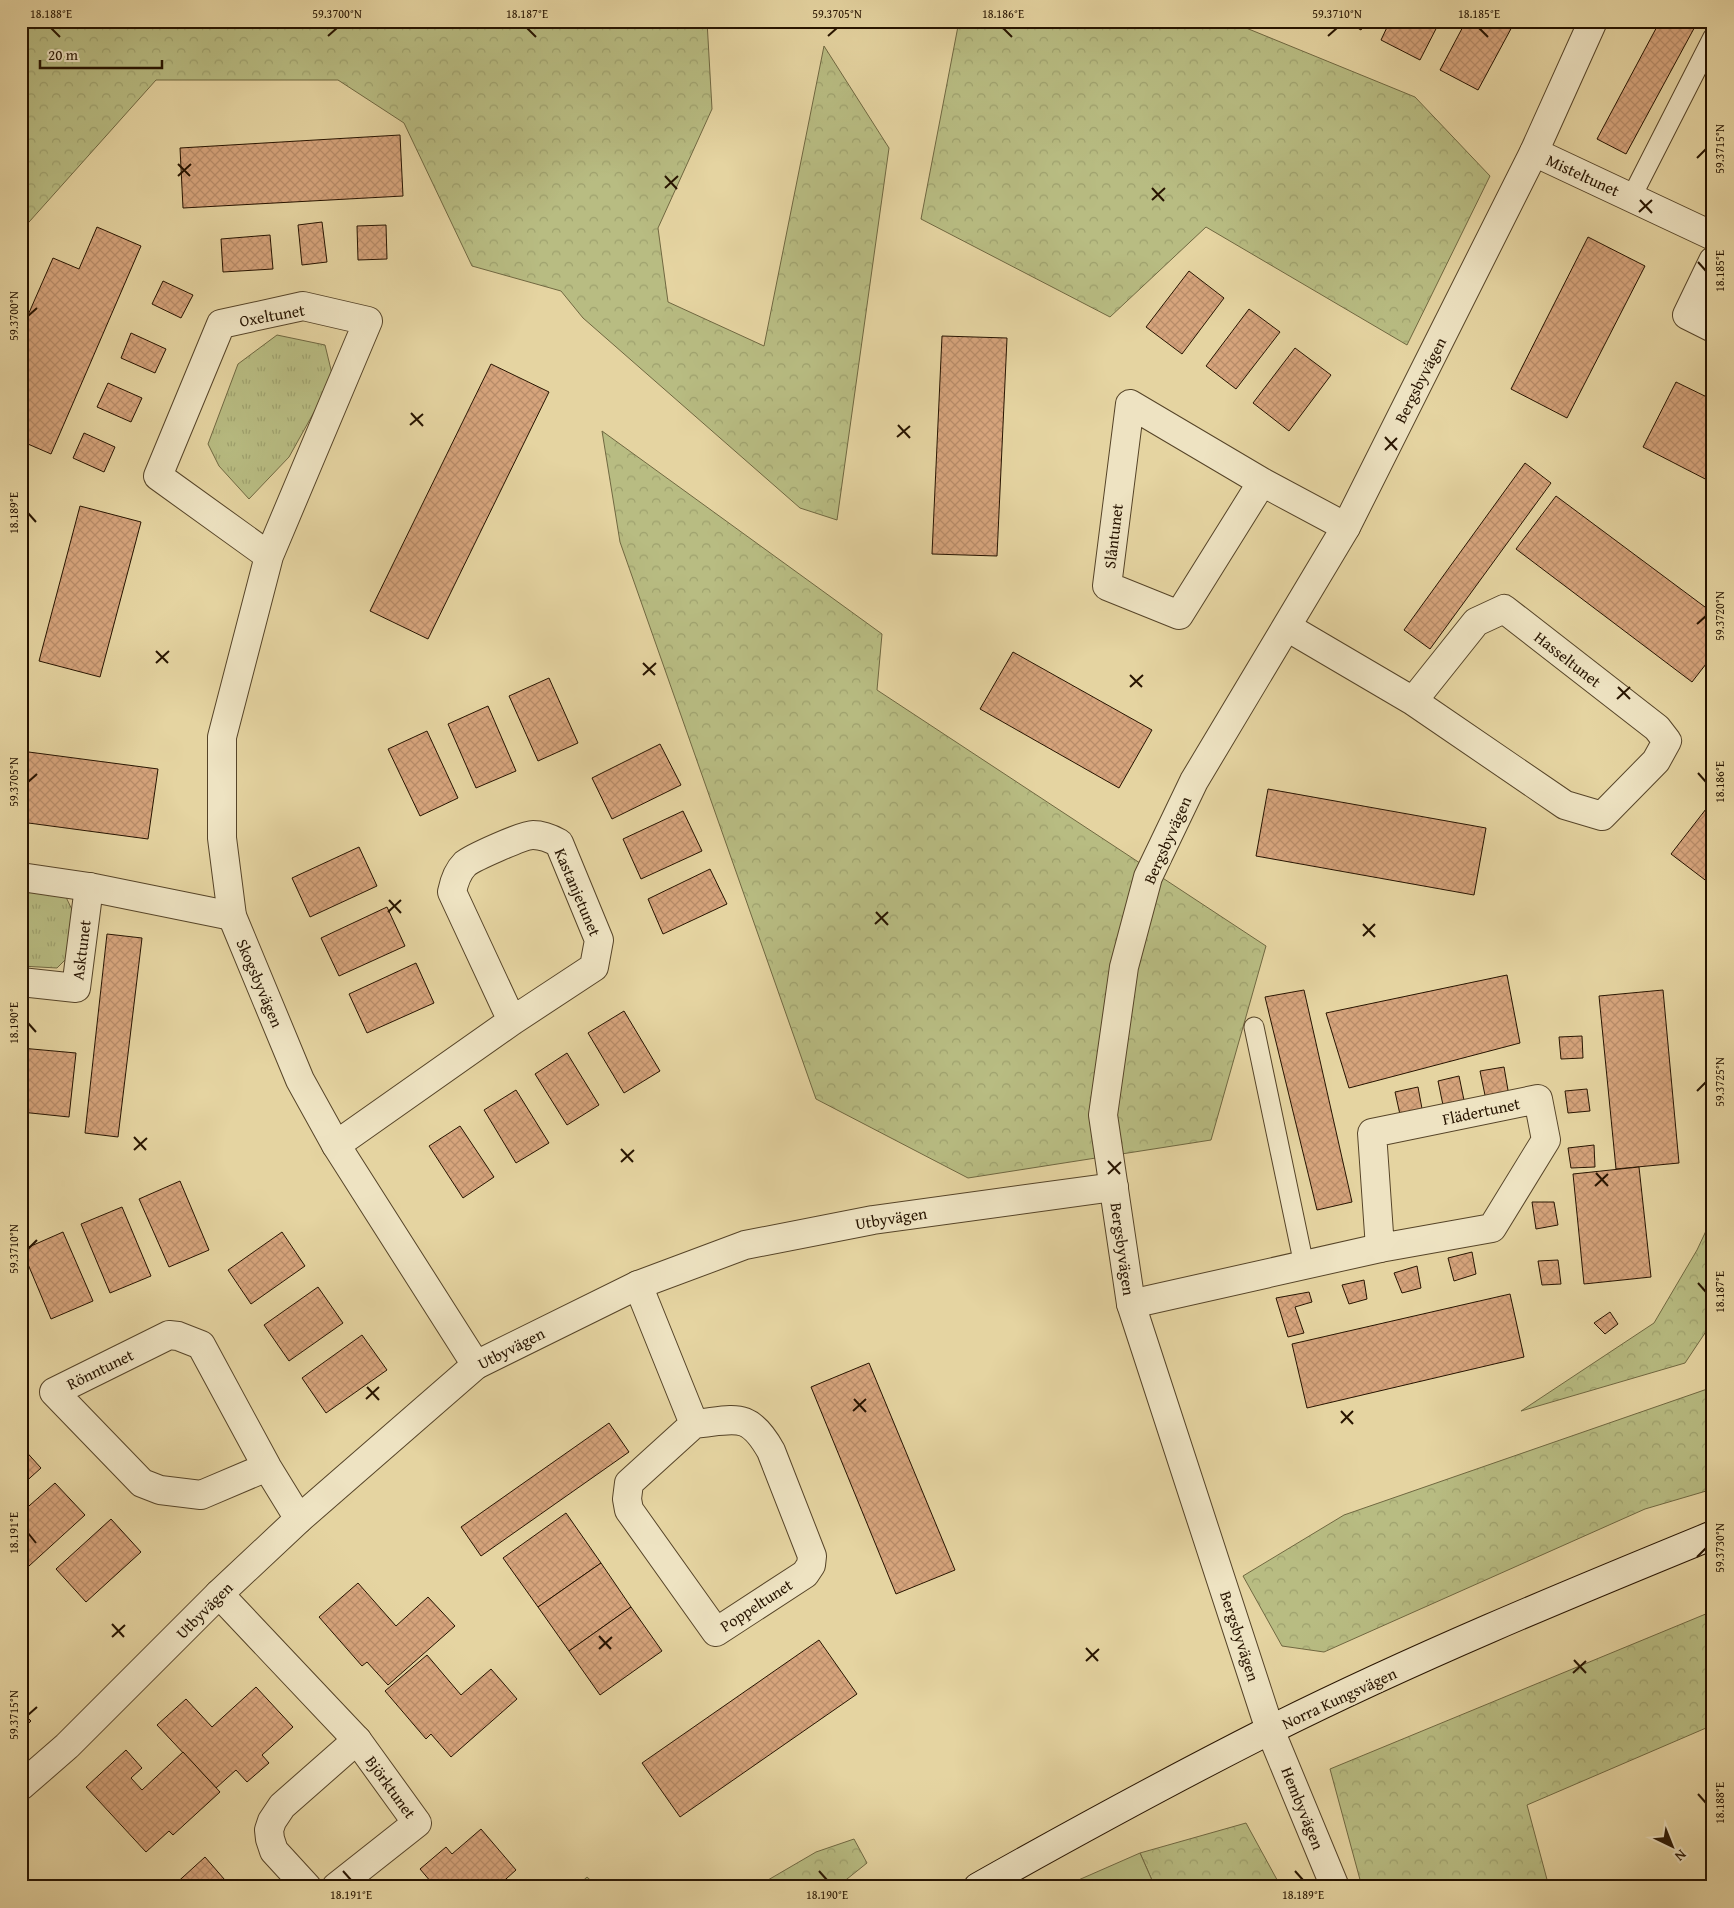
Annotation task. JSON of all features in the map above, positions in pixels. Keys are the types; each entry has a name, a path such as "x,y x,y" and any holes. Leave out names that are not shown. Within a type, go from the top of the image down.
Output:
{"street":[{"name":"Bergsbyvägen","path":"1270,1730 1131,1304 1103,1115 1124,967 1148,877 1194,781 1346,528 1534,152 1593,21"},
{"name":"Misteltunet","path":"1534,152 1713,236"},
{"path":"1713,261 1687,315 1713,328"},
{"name":"Oxeltunet","path":"303,306 368,321 353,357 269,556 158,476 221,324 303,306"},
{"name":"Slåntunet","path":"1262,482 1179,616 1107,586 1130,404 1262,482 1346,528"},
{"name":"Skogsbyvägen","path":"269,556 222,737 222,838 232,916 300,1080 336,1145 476,1365"},
{"name":"Hasseltunet","path":"1287,627 1413,701 1565,805 1602,816 1656,761 1667,741 1657,728 1504,609 1476,622 1413,701"},
{"name":"Kastanjetunet","path":"336,1145 512,1021 594,967 599,940 559,843 540,836 525,836 467,862 457,876 452,892 512,1021"},
{"path":"21,876 89,887 232,916"},
{"name":"Asktunet","path":"21,982 76,988 89,887"},
{"name":"Flädertunet","path":"1131,1304 1380,1248 1492,1228 1546,1140 1538,1099 1372,1133 1380,1248"},
{"name":"Utbyvägen","path":"21,1786 67,1746 219,1594 299,1519 476,1365 638,1285 745,1245 873,1220 1114,1187"},
{"path":"638,1285 694,1424"},
{"name":"Rönntunet","path":"267,1467 201,1495 160,1490 142,1483 54,1392 168,1336 190,1340 200,1345 267,1467 299,1519"},
{"name":"Poppeltunet","path":"741,1420 751,1424 763,1435 771,1450 812,1556 811,1565 805,1574 716,1632 629,1510 627,1499 629,1483 694,1424 741,1420"},
{"name":"Norra Kungsvägen","path":"978,1887 1085,1827 1270,1730 1469,1638 1713,1535"},
{"name":"Björktunet","path":"219,1594 357,1740 417,1823 336,1887"},
{"name":"Hembyvägen","path":"1270,1730 1335,1887"},
{"name":"Björktunet","path":"307,1887 274,1851 269,1830 272,1821 282,1806 357,1740"}],"lane":[{"path":"1631,198 1713,37"},
{"path":"1254,1027 1304,1265"}],"green space":[{"path":"21,21 707,21 712,109 658,228 668,302 764,346 824,46 889,148 837,520 800,508 583,318 561,291 472,266 404,123 338,80 156,80 21,231"},
{"path":"959,21 1229,21 1415,97 1490,176 1407,345 1206,227 1110,317 921,219"},
{"path":"277,335 325,345 333,378 289,457 249,499 219,466 208,444 238,364"},
{"path":"602,431 882,634 877,690 1266,946 1211,1140 968,1178 816,1099 620,542"},
{"path":"21,890 65,895 75,916 70,955 57,968 21,966"},
{"path":"1713,1216 1713,1321 1685,1363 1521,1411 1654,1323 1697,1250"},
{"path":"1713,1387 1713,1489 1645,1509 1324,1652 1282,1646 1243,1576 1344,1515"},
{"path":"1713,1611 1713,1725 1527,1805 1549,1887 1362,1887 1330,1769"},
{"path":"1246,1823 1281,1887 1155,1887 1140,1853"},
{"path":"854,1839 867,1863 837,1887 756,1887 816,1852"},
{"path":"1140,1853 1155,1887 1065,1887 1067,1885"},
{"path":"587,1877 598,1887 576,1887"}],"building":[{"path":"1345,21 1366,21 1361,30"},
{"path":"1390,21 1440,21 1420,60 1381,40"},
{"path":"1466,21 1505,21 1513,25 1478,90 1440,70"},
{"path":"1660,21 1698,21 1626,154 1597,139"},
{"path":"400,135 403,196 183,208 180,148"},
{"path":"322,222 327,262 302,265 298,225"},
{"path":"386,225 387,259 358,260 357,226"},
{"path":"97,227 141,246 51,454 21,441 21,331 53,258 79,269"},
{"path":"270,235 273,269 223,272 221,239"},
{"path":"1588,237 1645,266 1567,418 1511,389"},
{"path":"1189,271 1224,298 1182,354 1146,327"},
{"path":"163,281 193,295 181,318 152,304"},
{"path":"1249,309 1280,332 1236,389 1206,366"},
{"path":"131,333 166,349 155,373 121,358"},
{"path":"942,336 1007,338 997,556 932,554"},
{"path":"1295,348 1331,375 1289,431 1253,403"},
{"path":"491,364 549,392 428,639 370,611"},
{"path":"1676,382 1713,400 1713,483 1643,447"},
{"path":"108,383 142,398 131,422 97,407"},
{"path":"84,433 115,447 104,472 73,458"},
{"path":"1525,463 1551,483 1430,649 1404,630"},
{"path":"1556,496 1713,613 1713,655 1692,682 1516,549"},
{"path":"80,506 141,522 100,677 39,661"},
{"path":"1013,652 1152,730 1119,788 980,709"},
{"path":"549,678 578,743 538,761 509,696"},
{"path":"488,706 516,771 476,788 448,724"},
{"path":"427,731 458,798 420,816 388,749"},
{"path":"660,744 681,785 612,819 592,778"},
{"path":"21,751 158,769 148,839 21,822"},
{"path":"1268,789 1486,828 1474,895 1256,856"},
{"path":"1713,800 1713,886 1671,854"},
{"path":"683,811 702,851 641,879 623,839"},
{"path":"359,847 377,886 310,917 292,878"},
{"path":"710,869 727,904 663,934 648,899"},
{"path":"387,907 405,946 339,976 321,938"},
{"path":"107,934 142,938 118,1137 85,1133"},
{"path":"416,963 434,1003 367,1033 349,994"},
{"path":"1507,975 1520,1043 1349,1088 1326,1013"},
{"path":"1304,990 1352,1202 1317,1210 1265,997"},
{"path":"1663,990 1679,1163 1616,1169 1599,996"},
{"path":"624,1011 660,1071 624,1093 588,1033"},
{"path":"1582,1036 1583,1058 1561,1059 1559,1037"},
{"path":"21,1048 76,1053 69,1117 21,1112"},
{"path":"567,1053 599,1105 567,1125 535,1074"},
{"path":"1504,1067 1509,1096 1486,1100 1480,1071"},
{"path":"1459,1076 1465,1105 1444,1110 1438,1081"},
{"path":"1418,1087 1423,1114 1401,1119 1395,1092"},
{"path":"1587,1089 1590,1111 1568,1113 1565,1091"},
{"path":"516,1090 549,1143 516,1163 484,1110"},
{"path":"460,1126 494,1177 463,1198 429,1146"},
{"path":"1594,1145 1595,1167 1571,1168 1568,1148"},
{"path":"1639,1167 1651,1277 1584,1284 1573,1174"},
{"path":"180,1181 209,1250 169,1267 139,1199"},
{"path":"1532,1202 1554,1202 1558,1225 1536,1229"},
{"path":"122,1207 151,1276 110,1293 81,1224"},
{"path":"63,1232 93,1301 51,1319 22,1250"},
{"path":"282,1232 305,1266 251,1304 228,1270"},
{"path":"1472,1252 1476,1274 1454,1281 1448,1258"},
{"path":"1558,1260 1561,1284 1542,1285 1538,1261"},
{"path":"1417,1266 1421,1288 1402,1293 1394,1273"},
{"path":"1364,1280 1367,1299 1349,1304 1342,1285"},
{"path":"318,1287 343,1323 289,1361 264,1325"},
{"path":"1309,1292 1312,1302 1295,1307 1304,1333 1288,1337 1276,1298"},
{"path":"1510,1294 1524,1357 1307,1408 1292,1344"},
{"path":"1610,1312 1618,1324 1605,1334 1594,1323"},
{"path":"362,1335 387,1370 326,1413 302,1378"},
{"path":"869,1363 955,1570 896,1594 811,1387"},
{"path":"609,1423 629,1452 481,1556 461,1527"},
{"path":"21,1446 41,1468 21,1486"},
{"path":"55,1483 85,1515 29,1566 21,1557 21,1513"},
{"path":"566,1513 601,1563 538,1607 503,1558"},
{"path":"111,1519 141,1552 86,1602 56,1569"},
{"path":"601,1563 631,1607 569,1651 538,1607"},
{"path":"358,1583 396,1626 428,1597 455,1626 388,1685 367,1662 362,1666 319,1617"},
{"path":"631,1607 662,1651 600,1695 569,1651"},
{"path":"819,1640 857,1694 680,1817 642,1763"},
{"path":"427,1655 461,1695 491,1669 517,1699 451,1757 431,1734 426,1739 385,1691"},
{"path":"256,1687 293,1727 262,1755 269,1763 247,1782 236,1770 216,1788 157,1725 186,1699 212,1727"},
{"path":"21,1711 31,1721 21,1730"},
{"path":"126,1750 142,1768 131,1778 142,1790 183,1752 220,1792 173,1835 169,1831 146,1852 86,1787"},
{"path":"481,1829 516,1870 497,1887 425,1887 431,1882 420,1869 446,1847 452,1854"},
{"path":"205,1857 231,1887 172,1887"}]}
